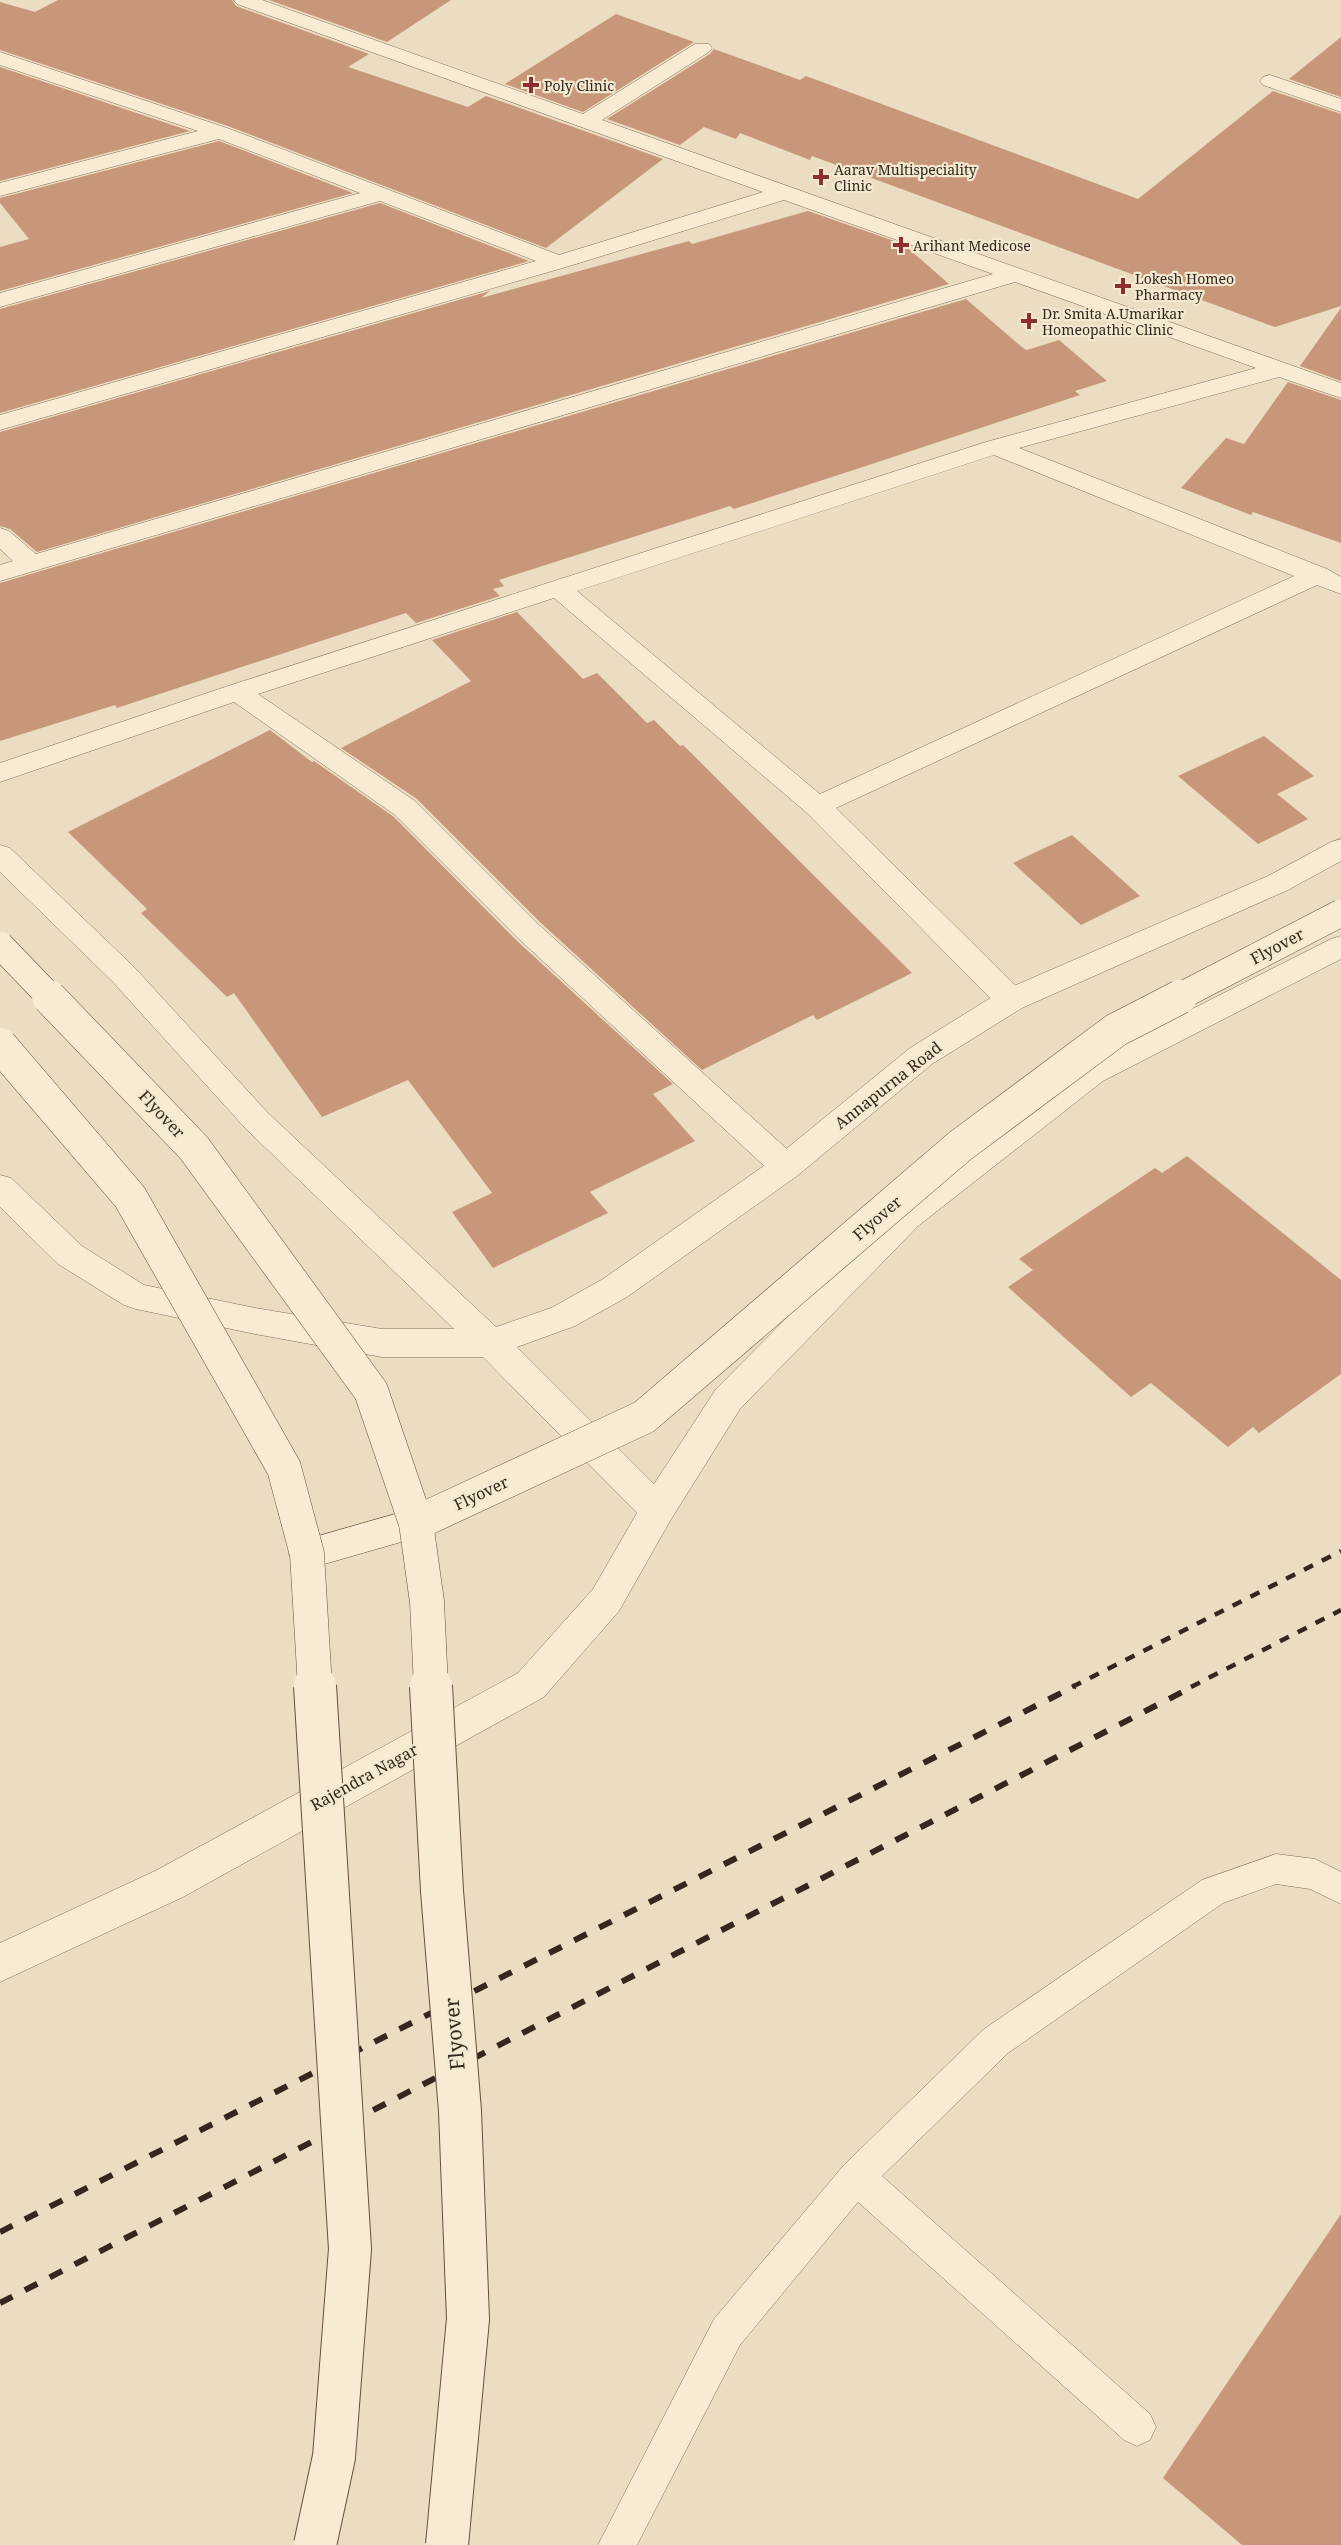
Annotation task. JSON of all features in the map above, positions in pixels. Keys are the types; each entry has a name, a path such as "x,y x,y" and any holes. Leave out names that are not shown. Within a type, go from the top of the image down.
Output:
{"street":[{"path":"244,0 1341,391"},
{"path":"585,122 702,48"},
{"path":"0,58 220,132 558,262"},
{"path":"11,83 43,74"},
{"path":"1270,81 1341,106"},
{"path":"0,190 220,132"},
{"path":"0,423 558,262 784,193"},
{"path":"0,300 382,194"},
{"path":"0,573 29,562 1015,275"},
{"path":"0,773 237,692 995,447 1280,369"},
{"path":"995,447 1329,580"},
{"path":"0,536 29,562"},
{"path":"817,806 1329,580"},
{"path":"558,588 817,806 1011,1000"},
{"path":"237,692 405,808 529,932 786,1167"},
{"name":"Annapurna Road","path":"0,1187 70,1255 136,1296 255,1321 382,1343 491,1343 563,1317 615,1288 786,1167 921,1056 1011,1000 1278,883 1341,849"},
{"path":"0,855 123,974 257,1121 491,1343 657,1510"},
{"name":"Flyover","path":"307,1554 416,1523 644,1417 960,1146 1116,1030 1341,913"},
{"name":"Flyover","path":"0,945 194,1148 371,1391 416,1523 427,1602 442,1892 460,2110 467,2307 447,2545"},
{"name":"Rajendra Nagar","path":"0,1963 169,1884 531,1685 606,1600 657,1510 728,1399 907,1217 1092,1073 1341,946"},
{"path":"0,1045 130,1197 284,1468 307,1554 350,2249 334,2457 315,2545"}],"lane":[{"path":"616,2545 727,2332 856,2177 996,2041 1213,1891 1276,1869 1315,1874 1341,1889"},
{"path":"856,2177 1137,2427"}],"building":[{"path":"58,0 232,0 236,6 369,54 348,67 468,107 486,96 663,159 546,248 228,126 0,50 0,2 35,12"},
{"path":"269,0 451,0 387,42"},
{"path":"616,14 694,42 583,112 505,84"},
{"path":"1341,37 1341,97 1289,79"},
{"path":"714,49 800,80 806,76 1138,199 1273,91 1341,114 1341,306 1275,327 812,156 810,160 740,133 736,139 704,127 680,145 607,119 710,54"},
{"path":"0,67 190,131 0,181"},
{"path":"219,141 353,193 0,291 0,247 29,239 0,203 0,198"},
{"path":"380,203 529,261 0,413 0,309"},
{"path":"808,211 903,244 949,284 37,552 10,529 0,526 0,432 490,291 481,298 689,241 692,244"},
{"path":"966,299 1023,348 1027,350 1059,340 1107,381 1075,391 1080,395 875,463 734,509 730,506 499,580 504,586 493,589 500,596 416,623 406,613 117,708 115,705 0,741 0,583"},
{"path":"1341,308 1341,381 1300,366"},
{"path":"1288,382 1341,400 1341,543 1253,512 1251,515 1181,488 1226,438 1244,444"},
{"path":"517,612 583,679 597,673 647,723 654,720 680,746 683,745 912,973 817,1020 813,1015 702,1070 541,923 417,799 341,748 471,681 432,640"},
{"path":"270,730 312,762 314,761 394,817 517,941 673,1084 653,1094 695,1141 590,1192 608,1213 493,1268 452,1212 492,1193 408,1080 322,1117 234,993 227,997 141,913 147,909 68,832"},
{"path":"1264,736 1314,776 1277,794 1308,819 1258,844 1178,776"},
{"path":"1072,835 1140,896 1081,925 1013,863"},
{"path":"1187,1156 1341,1280 1341,1374 1259,1433 1253,1427 1228,1447 1151,1383 1131,1397 1008,1287 1033,1270 1019,1259 1155,1168 1162,1173"},
{"path":"1341,2214 1341,2545 1242,2545 1163,2478"}],"railway":[{"path":"1072,1687 1341,1551"},
{"path":"1191,1687 1341,1610"},
{"path":"0,2232 1075,1686"},
{"path":"0,2303 1194,1686"}],"place":[{"name":"Poly Clinic","path":"531,85"},
{"name":"Aarav Multispeciality Clinic","path":"821,177"},
{"name":"Arihant Medicose","path":"901,245"},
{"name":"Lokesh Homeo Pharmacy","path":"1123,286"},
{"name":"Dr. Smita A.Umarikar Homeopathic Clinic","path":"1029,321"}]}
